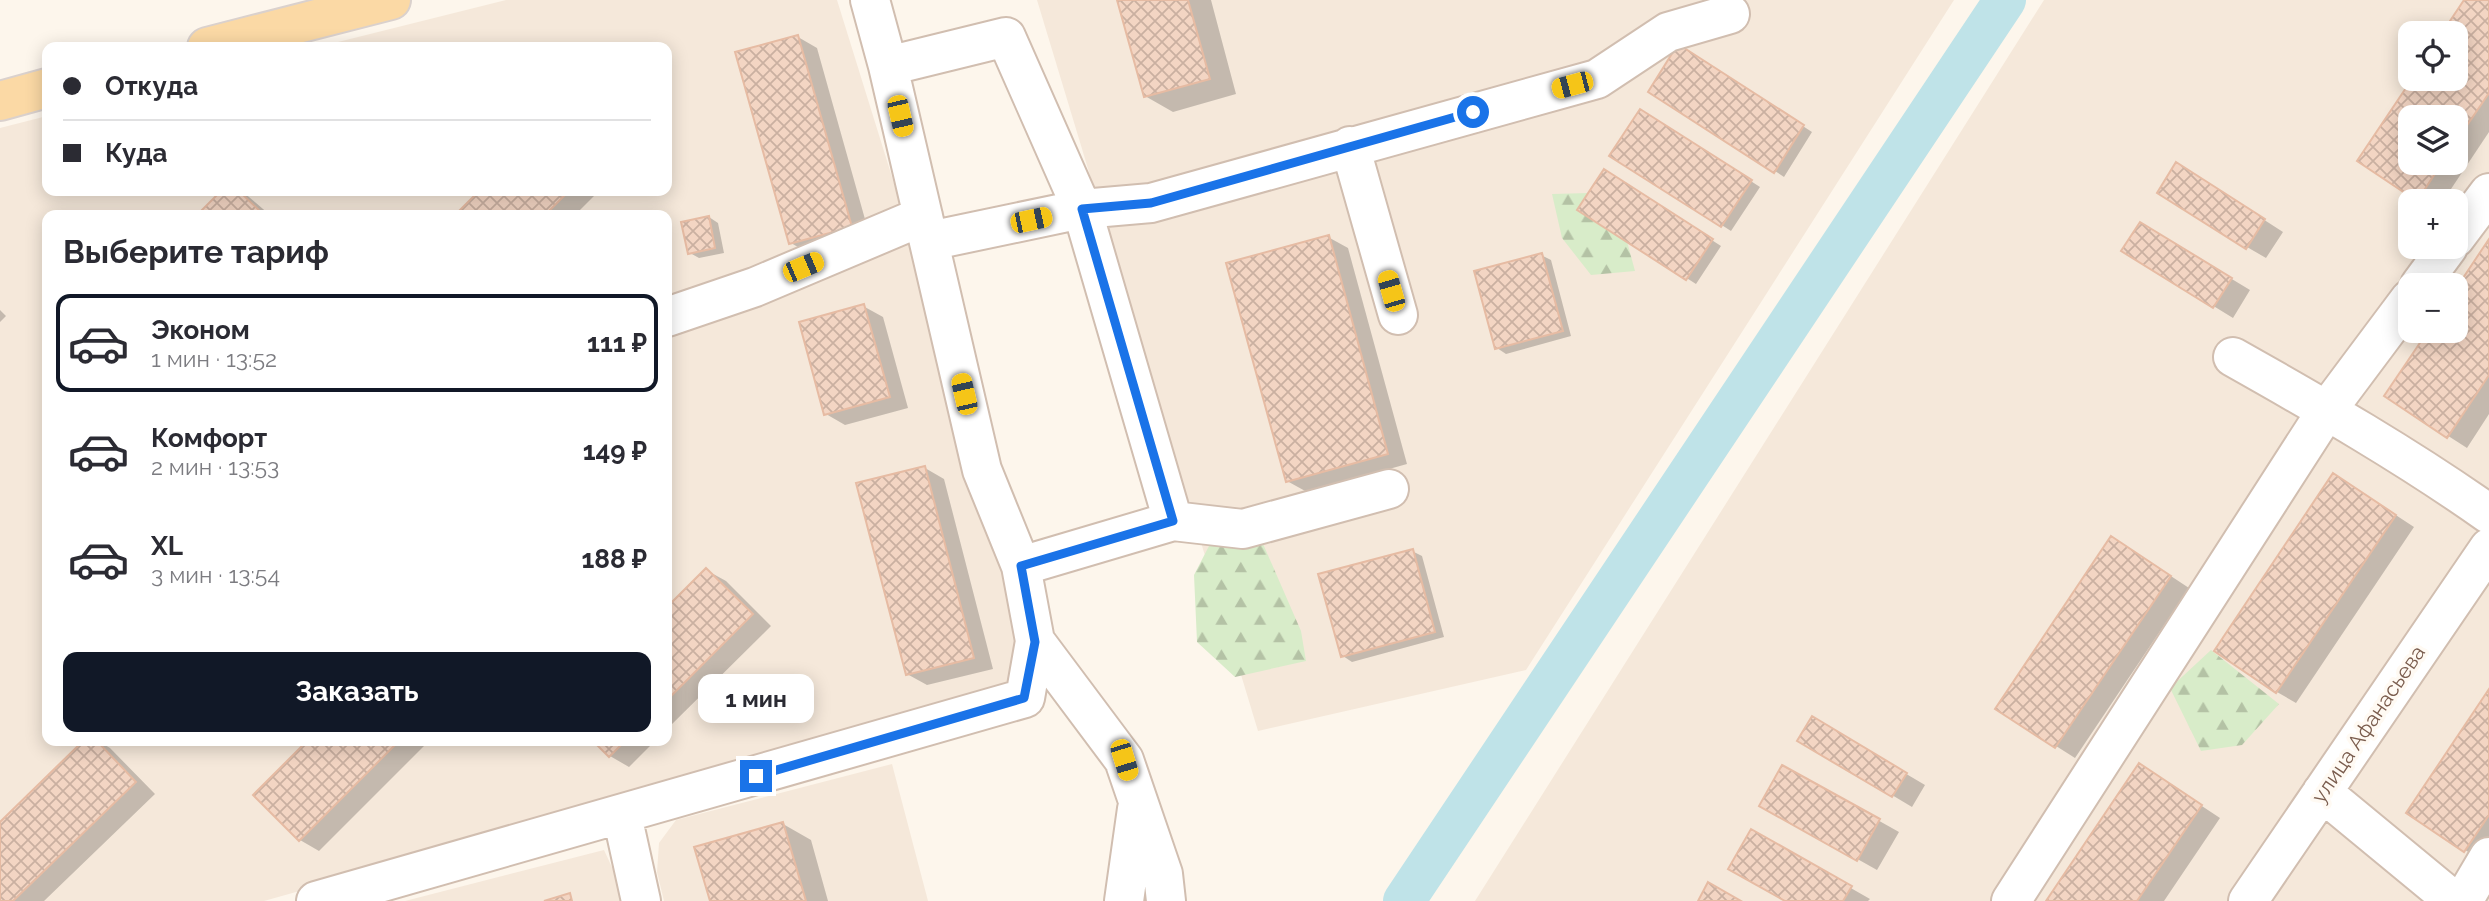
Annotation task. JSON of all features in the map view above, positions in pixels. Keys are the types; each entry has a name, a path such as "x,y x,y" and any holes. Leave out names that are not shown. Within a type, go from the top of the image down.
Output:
{"main road":[{"path":"227,42 391,0"},
{"path":"0,101 42,90"}],"street":[{"path":"316,901 1024,698 1035,642 1021,566 982,470 888,66 870,0"},
{"path":"672,315 926,229 1151,203 1597,79 1668,32 1730,13"},
{"path":"888,66 1006,37 1082,209 1173,521"},
{"path":"1350,146 1398,315"},
{"path":"2468,220 2489,192"},
{"path":"2011,901 2327,410 2398,315"},
{"path":"2233,357 2327,410 2454,489 2489,514"},
{"path":"1021,566 1173,521 1243,529 1389,489"},
{"name":"улица Афанасьева","path":"2248,901 2489,548"},
{"path":"1035,642 1124,760 1163,874 1166,901"},
{"path":"2322,792 2454,901"},
{"path":"1124,901 1138,803"},
{"path":"622,815 641,901"},
{"path":"2463,901 2489,857"}],"shaded area":[{"path":"506,0 837,0 1035,637 1014,684 619,801 264,901 0,901 0,128 42,117 42,196 672,196 672,42 338,42"},
{"path":"1037,0 1954,0 1526,670 1258,731"},
{"path":"2044,0 2489,0 2489,901 1475,901"},
{"path":"892,764 928,901 664,901 657,872 659,843 676,820"},
{"path":"604,850 616,876 623,901 405,901"}],"green space":[{"path":"1589,193 1618,208 1635,271 1591,275 1562,238 1552,194"},
{"path":"1223,519 1257,530 1301,631 1306,661 1235,677 1197,642 1194,575"},
{"path":"2211,650 2279,704 2242,745 2201,751 2170,688"}],"building":[{"path":"1117,0 1188,0 1210,79 1144,97"},
{"path":"2464,0 2489,0 2489,93 2468,124 2468,105 2398,105 2398,175 2434,175 2425,189 2399,189 2357,161 2404,91 2468,91 2468,21 2450,21"},
{"path":"798,35 852,227 789,244 735,52"},
{"path":"1678,44 1804,125 1774,173 1648,92"},
{"path":"1640,109 1752,180 1721,227 1609,156"},
{"path":"2176,162 2265,219 2246,249 2157,193"},
{"path":"1604,169 1713,239 1686,280 1577,210"},
{"path":"216,196 244,196 259,210 202,210"},
{"path":"474,196 564,196 550,210 460,210"},
{"path":"709,216 715,248 688,254 681,222"},
{"path":"2140,222 2232,278 2213,308 2121,251"},
{"path":"1329,235 1388,454 1286,482 1226,263"},
{"path":"2489,239 2489,375 2447,438 2384,396 2420,343 2468,343 2466,273"},
{"path":"1542,253 1563,331 1495,349 1474,271"},
{"path":"864,304 890,397 824,415 799,322"},
{"path":"925,466 974,658 906,675 856,483"},
{"path":"2333,473 2396,515 2276,693 2214,651"},
{"path":"2111,536 2171,576 2055,748 1995,709"},
{"path":"1413,549 1435,632 1341,657 1318,574"},
{"path":"706,568 753,614 672,695 672,602"},
{"path":"2489,689 2489,815 2464,852 2406,813"},
{"path":"1812,716 1907,773 1892,797 1797,741"},
{"path":"78,746 102,746 136,782 13,901 0,901 0,822"},
{"path":"302,746 394,746 299,841 253,795"},
{"path":"598,746 620,746 609,757"},
{"path":"2139,763 2202,805 2137,901 2046,901"},
{"path":"1782,765 1880,819 1857,861 1759,806"},
{"path":"783,822 806,901 710,901 694,847"},
{"path":"1751,829 1852,886 1843,901 1785,901 1728,869"},
{"path":"1708,882 1741,901 1698,901"},
{"path":"570,893 572,901 544,901"}],"waterway":[{"path":"1404,901 2005,0"}],"route":[{"path":"756,776 1024,698 1035,642 1021,566 1173,521 1082,209 1151,203 1473,112"}]}
